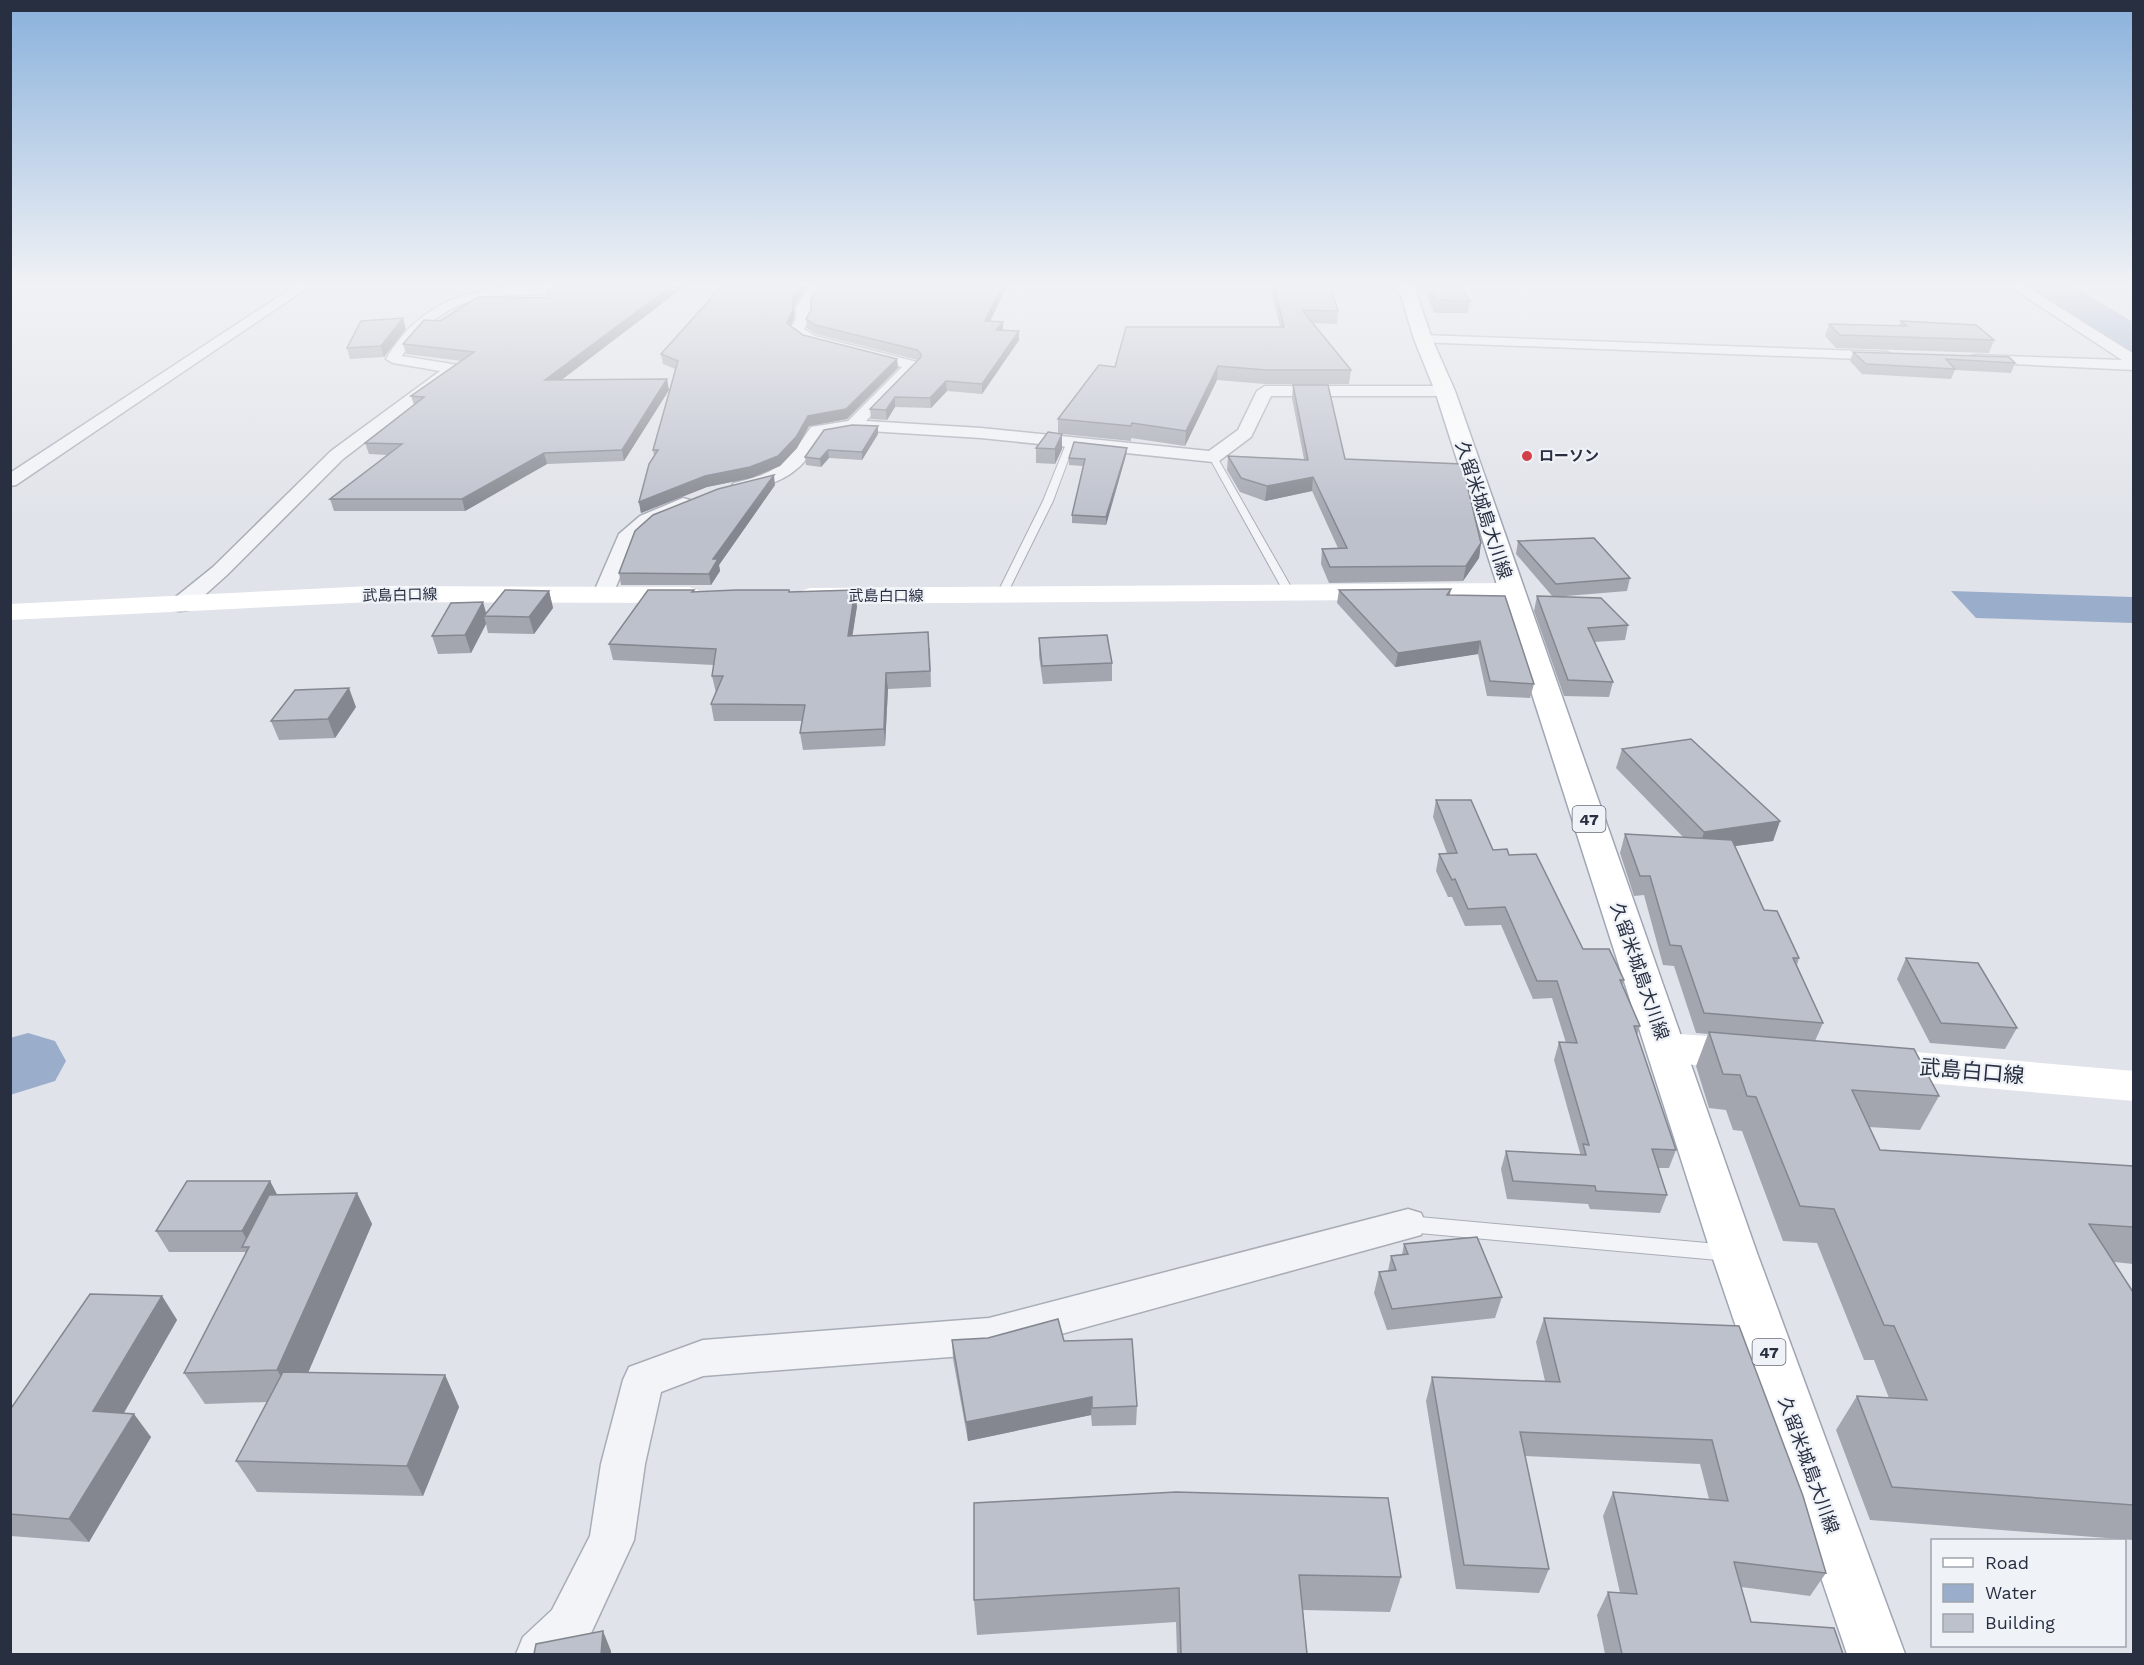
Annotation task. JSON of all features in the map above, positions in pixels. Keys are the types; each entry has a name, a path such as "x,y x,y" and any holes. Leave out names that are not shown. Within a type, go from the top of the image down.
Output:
{"main road":[{"name":"久留米城島大川線","path":"1433,364 1445,391 1734,1253 1876,1654"},
{"name":"武島白口線","path":"788,596 1511,591"},
{"name":"武島白口線","path":"10,612 371,594 717,596"},
{"path":"1666,1047 1783,1056"},
{"name":"武島白口線","path":"1842,1061 2133,1086"}],"street":[{"path":"10,481 187,364"},
{"path":"180,605 220,571 337,455 453,368 424,364"},
{"path":"853,425 912,365 907,364"},
{"path":"724,490 756,484 787,472 806,451 817,431 853,425 981,433 1213,457 1245,433 1265,391 1445,391"},
{"path":"603,594 626,538 646,520 705,496"},
{"path":"540,1654 569,1627 612,1540 623,1464 643,1380 703,1358 989,1336 1408,1224"}],"lane":[{"path":"1001,596 1048,501 1070,444"},
{"path":"1213,457 1290,594"},
{"path":"1408,1224 1734,1253"}],"water":[{"path":"1951,591 2133,597 2133,623 1976,618"}],"building":[{"path":"457,364 567,364 545,380 667,379 622,450 544,453 462,499 330,499 402,444 365,443 424,397 411,396"},
{"path":"677,364 892,364 846,409 808,416 796,437 778,456 750,467 705,476 639,502 649,464 658,450 653,450"},
{"path":"914,364 996,364 982,384 946,381 930,398 895,397 886,410 870,409"},
{"path":"1116,364 1346,364 1351,370 1266,370 1218,366 1186,431 1132,423 1131,426 1058,419 1099,365 1115,367"},
{"path":"1866,364 1950,364 1955,369"},
{"path":"1293,385 1328,385 1345,459 1462,464 1481,543 1466,566 1330,567 1322,549 1347,548 1313,477 1267,486 1241,478 1228,456 1308,460"},
{"path":"852,425 878,426 862,452 828,450 820,459 805,457 824,430"},
{"path":"1048,432 1062,434 1055,449 1036,448"},
{"path":"1074,442 1127,448 1106,517 1072,515 1085,459 1069,458"},
{"path":"774,475 713,559 718,559 709,574 619,573 635,531 653,515 718,489"},
{"path":"1594,538 1630,578 1556,584 1518,541"},
{"path":"1451,589 1447,595 1505,596 1534,684 1490,681 1480,641 1398,653 1339,590"},
{"path":"505,590 549,591 529,617 484,616"},
{"path":"648,590 694,590 692,592 789,590 789,592 855,590 848,636 928,632 930,671 886,673 884,729 800,733 805,705 711,704 723,676 712,676 716,649 609,644"},
{"path":"1537,596 1601,598 1628,625 1588,628 1613,682 1568,680"},
{"path":"483,602 465,635 432,636 451,603"},
{"path":"1107,635 1112,663 1042,666 1039,638"},
{"path":"349,688 328,719 271,721 295,690"},
{"path":"1691,739 1780,821 1704,832 1622,749"},
{"path":"1436,800 1471,800 1493,850 1507,849 1509,855 1536,854 1583,949 1609,949 1624,980 1620,980 1640,1026 1634,1026 1676,1150 1652,1149 1667,1195 1596,1191 1595,1186 1513,1181 1506,1151 1586,1155 1583,1144 1589,1145 1559,1042 1577,1043 1557,981 1537,981 1505,907 1468,909 1455,879 1452,880 1439,854 1457,853"},
{"path":"1625,834 1732,840 1764,910 1777,911 1799,958 1793,958 1823,1023 1704,1013 1681,946 1670,945 1650,876 1640,876"},
{"path":"1906,958 1978,963 2017,1028 1941,1023"},
{"path":"1709,1032 1914,1049 1939,1096 1852,1090 1880,1150 2133,1166 2133,1227 2089,1224 2133,1292 2133,1505 1892,1487 1857,1396 1927,1400 1894,1326 1884,1325 1834,1209 1800,1206 1756,1097 1747,1096 1740,1075 1723,1074"},
{"path":"187,1181 270,1181 242,1231 156,1231"},
{"path":"357,1193 277,1370 184,1373 249,1247 242,1247 269,1195"},
{"path":"1477,1237 1502,1297 1392,1309 1379,1272 1396,1270 1391,1256 1408,1254 1404,1244"},
{"path":"90,1294 162,1296 93,1411 134,1414 69,1519 10,1514 10,1407"},
{"path":"1544,1318 1739,1326 1803,1496 1826,1573 1734,1562 1751,1622 1834,1628 1843,1654 1622,1654 1608,1592 1637,1594 1613,1492 1728,1501 1712,1440 1520,1432 1549,1569 1464,1565 1432,1377 1560,1382"},
{"path":"1058,1319 1064,1341 1132,1339 1137,1406 1092,1408 1092,1397 966,1422 952,1340 988,1338"},
{"path":"283,1372 445,1375 407,1466 236,1461"},
{"path":"1176,1492 1388,1498 1401,1577 1299,1575 1307,1654 1181,1654 1179,1588 974,1600 974,1503"},
{"path":"603,1631 601,1654 534,1654 536,1644"}],"waterway":[{"path":"10,1067 28,1061"}],"place":[{"name":"ローソン","path":"1527,456"}]}
